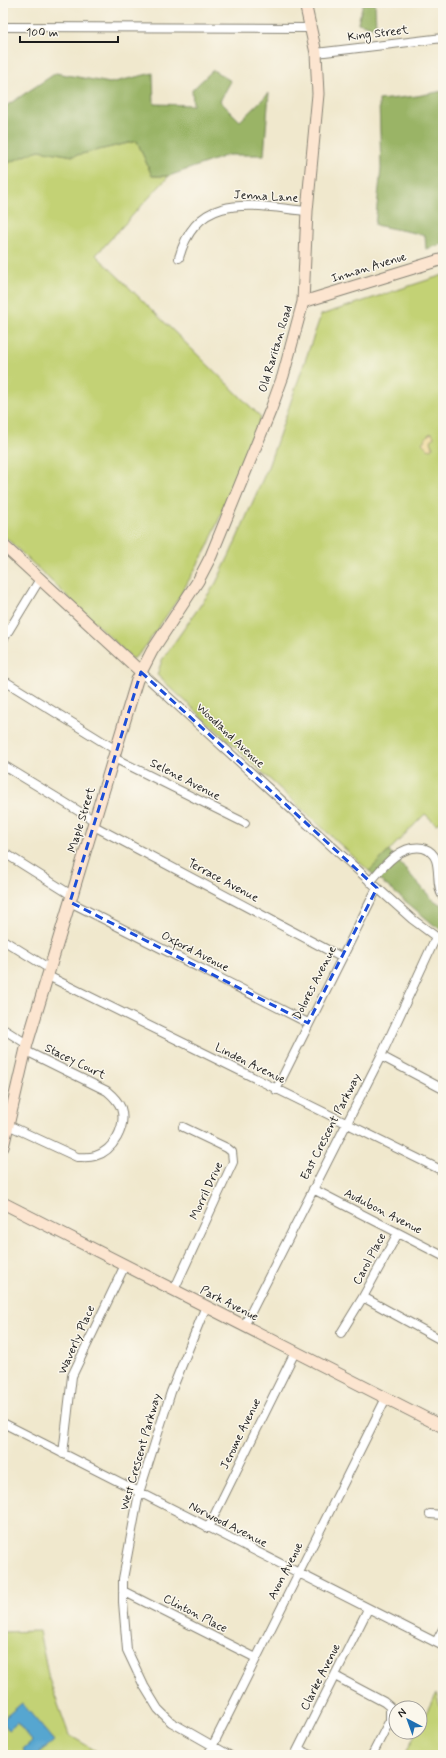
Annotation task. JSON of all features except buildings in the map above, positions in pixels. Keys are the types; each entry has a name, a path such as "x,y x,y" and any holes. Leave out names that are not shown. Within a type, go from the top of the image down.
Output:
{"main road":[{"name":"Old Raritan Road","path":"141,672 152,651 198,581 212,556 269,416 283,376 303,302 306,211 318,94 316,53 305,3"},
{"name":"Inman Avenue","path":"303,302 443,259"},
{"name":"Woodland Avenue","path":"3,545 141,672"},
{"name":"Maple Street","path":"3,1147 7,1122 49,972 95,824 132,695 141,672"},
{"name":"Park Avenue","path":"3,1203 443,1427"}],"street":[{"path":"3,27 311,28"},
{"name":"King Street","path":"316,53 443,38"},
{"name":"Jenna Lane","path":"179,258 183,243 191,231 201,220 220,209 238,205 306,211"},
{"path":"3,640 40,579"},
{"name":"Woodland Avenue","path":"141,672 370,882 412,919 439,939"},
{"name":"Selene Avenue","path":"3,680 115,754 245,823"},
{"name":"Terrace Avenue","path":"3,765 95,824 341,957"},
{"path":"370,882 392,858 408,849 426,849 434,855 440,890 443,896"},
{"name":"Oxford Avenue","path":"3,852 71,899 308,1024"},
{"name":"Dolores Avenue","path":"276,1090 341,957 377,888"},
{"name":"East Crescent Parkway","path":"244,1326 439,939"},
{"name":"Linden Avenue","path":"3,940 49,972 276,1090 347,1123 443,1171"},
{"path":"3,1029 27,1048"},
{"name":"Stacey Court","path":"7,1122 77,1157 87,1158 103,1153 117,1138 120,1129 121,1109 116,1100 107,1091 27,1048"},
{"path":"381,1056 443,1089"},
{"name":"Morril Drive","path":"174,1290 234,1157 227,1148 183,1127"},
{"name":"Audubon Avenue","path":"313,1190 443,1256"},
{"name":"Carol Place","path":"341,1333 363,1297 398,1232"},
{"name":"Waverly Place","path":"63,1454 72,1376 125,1265"},
{"name":"Carol Place","path":"363,1297 443,1341"},
{"name":"West Crescent Parkway","path":"206,1306 171,1392 139,1493 123,1591 127,1650 144,1686 158,1709 171,1722 229,1755"},
{"name":"Jerome Avenue","path":"208,1528 296,1352"},
{"name":"Avon Avenue","path":"208,1755 386,1398"},
{"name":"Norwood Avenue","path":"3,1423 298,1574 439,1644"},
{"path":"430,1514 443,1515"},
{"name":"Clinton Place","path":"123,1591 256,1658"},
{"name":"Clarke Avenue","path":"297,1752 368,1609"},
{"path":"439,1644 443,1629"},
{"path":"335,1676 384,1702 390,1707 390,1720 372,1755"},
{"path":"297,1752 311,1755"}],"highlighted area":[{"path":"141,672 370,882 377,888 308,1023 70,902"}],"green space":[{"path":"363,3 375,3 376,28 358,23"},
{"path":"213,70 231,81 220,101 240,121 269,93 264,155 228,155 169,176 152,176 137,141 73,156 39,150 3,165 3,108 56,73 110,83 153,73 154,104 193,105 192,90"},
{"path":"443,91 443,244 426,249 425,235 375,225 381,169 379,100 417,96"},
{"path":"137,141 152,176 169,176 96,255 261,417 208,546 180,596 142,651 133,659 3,535 3,165 39,150 73,156"},
{"path":"443,275 443,820 436,824 425,814 369,871 157,675 162,660 216,583 230,554 268,467 321,315"},
{"path":"389,851 432,899 443,906 443,931 369,871"},
{"path":"39,1631 49,1679 69,1735 103,1755 3,1755 3,1632"},
{"path":"436,1693 443,1717 443,1755 405,1755 412,1740 428,1740 428,1709"}],"sand":[{"path":"432,433 434,437 431,441 433,447 429,450 422,443 429,434"}],"water":[{"path":"22,1703 54,1741 37,1755 25,1754 23,1749 32,1741 17,1723 9,1730 3,1723 3,1719"}]}
